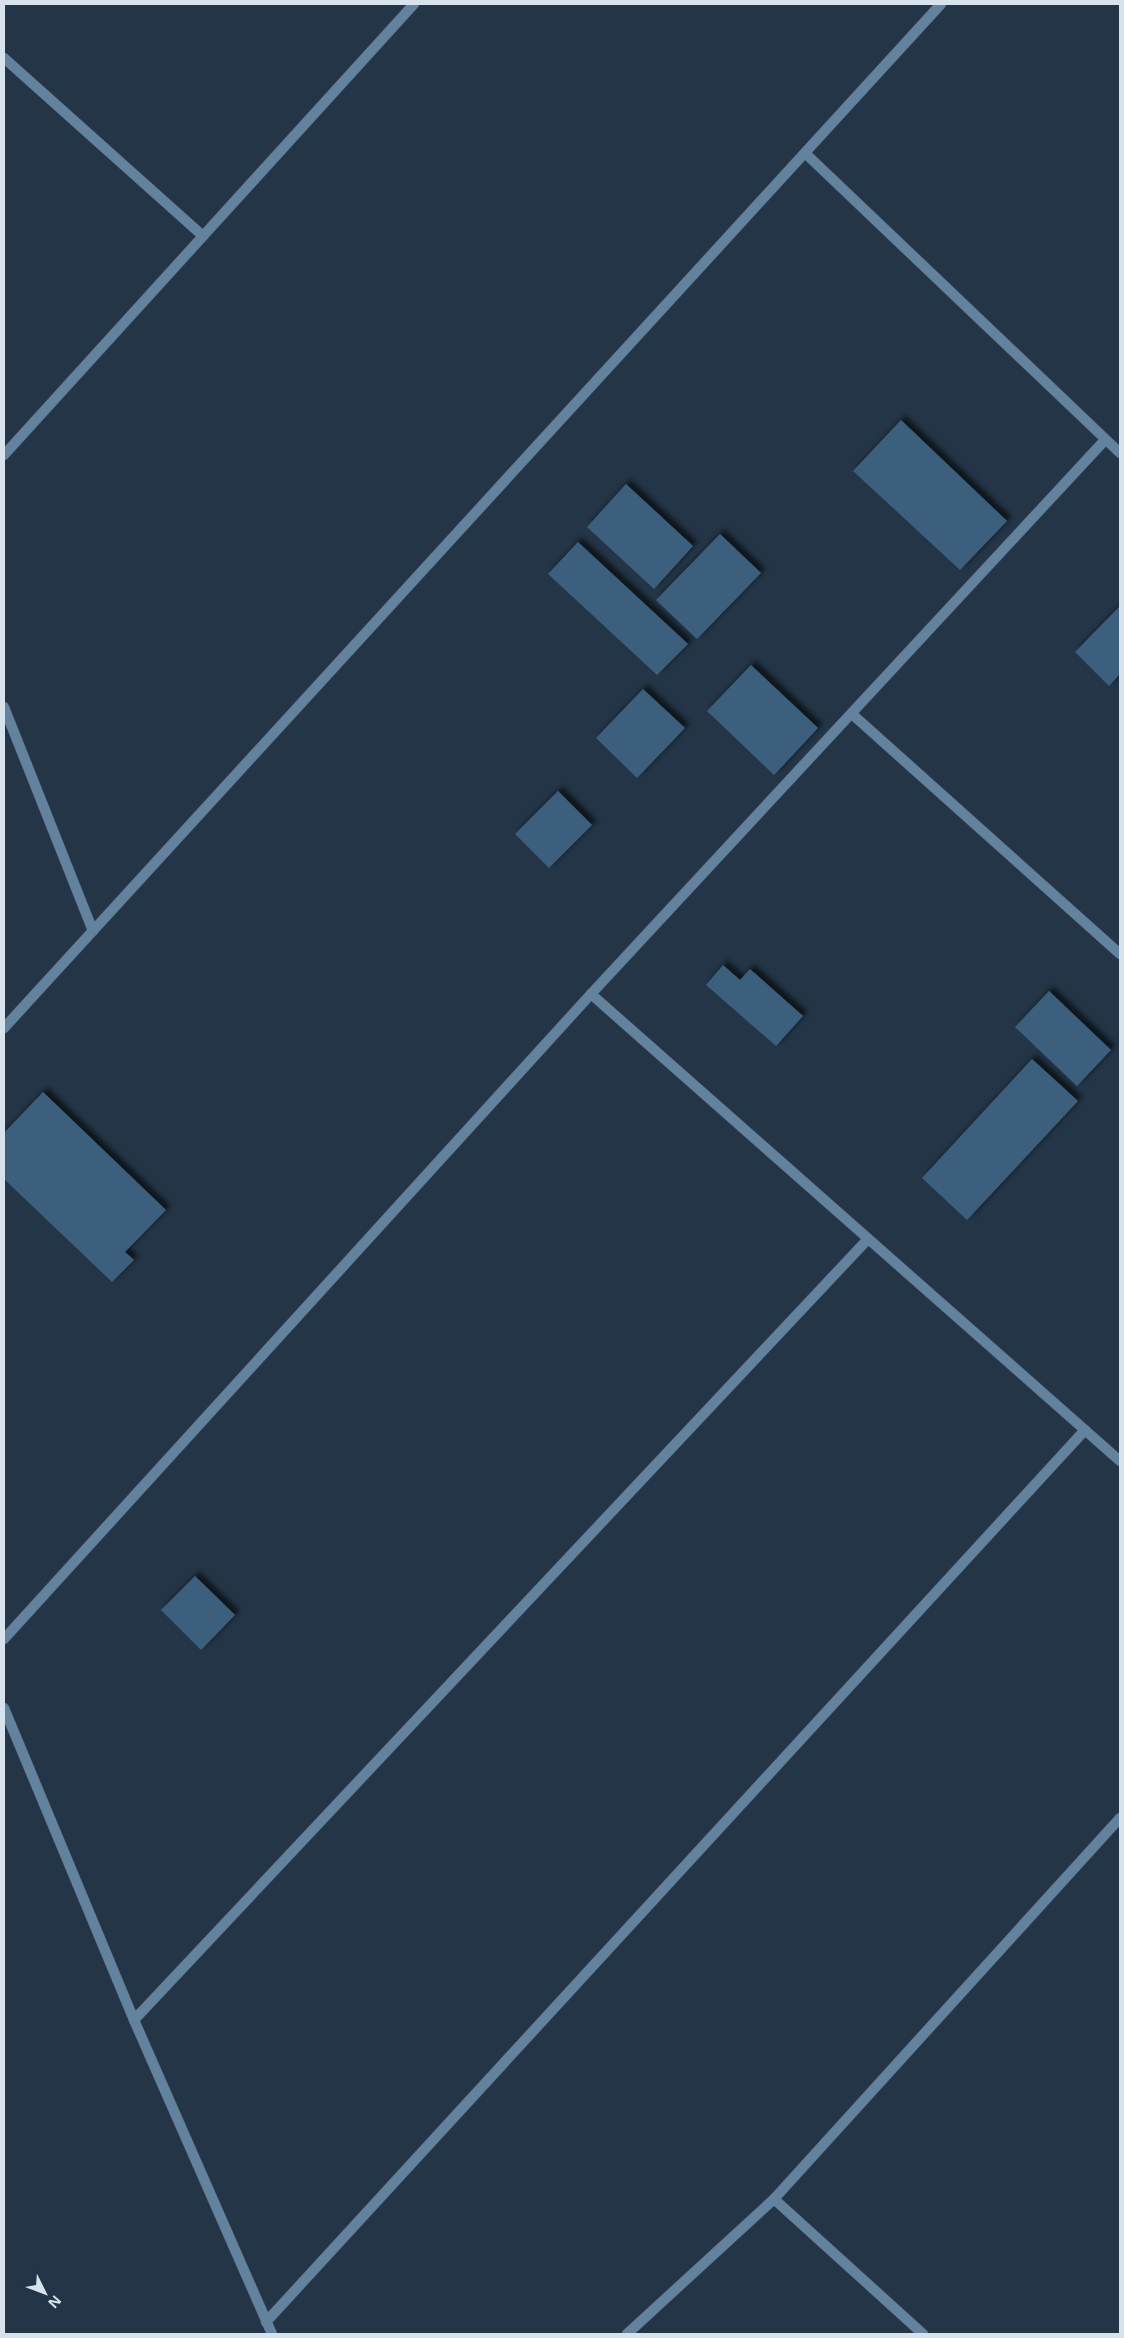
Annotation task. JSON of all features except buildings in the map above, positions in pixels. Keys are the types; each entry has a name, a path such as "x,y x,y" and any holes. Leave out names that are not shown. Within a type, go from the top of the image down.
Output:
{"street":[{"path":"4,455 414,4"},
{"path":"4,1028 941,4"},
{"path":"4,58 203,236"},
{"path":"805,153 1120,453"},
{"path":"4,1639 591,994 1105,440"},
{"path":"4,707 93,931"},
{"path":"852,714 1120,954"},
{"path":"591,994 1120,1461"},
{"path":"134,2020 868,1239"},
{"path":"266,2322 1085,1430"},
{"path":"4,1708 134,2020 272,2334"},
{"path":"627,2334 774,2199 1120,1818"},
{"path":"774,2199 923,2334"}]}
